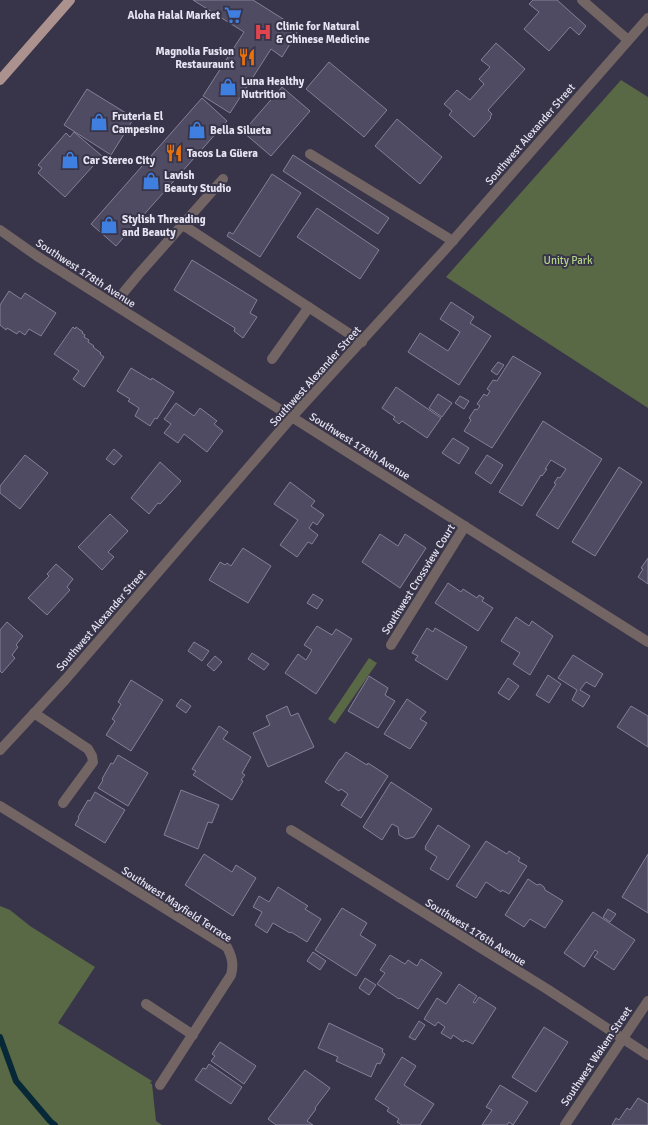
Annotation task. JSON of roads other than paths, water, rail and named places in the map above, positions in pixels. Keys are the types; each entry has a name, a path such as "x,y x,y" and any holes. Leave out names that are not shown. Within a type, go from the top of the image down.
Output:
{"main road":[{"path":"0,80 70,0"}],"street":[{"path":"582,0 628,40"},
{"name":"Southwest Alexander Street","path":"0,750 65,680 292,417 453,241 648,18"},
{"path":"310,154 453,241"},
{"path":"114,304 223,179"},
{"path":"183,225 362,342"},
{"name":"Southwest 178th Avenue","path":"0,230 37,256 648,642"},
{"path":"272,359 309,307"},
{"name":"Southwest Crossview Court","path":"391,645 465,526"},
{"path":"34,713 88,749 92,756 93,762 63,804"},
{"name":"Southwest Mayfield Terrace","path":"0,806 227,947 233,960 231,975 160,1085"},
{"name":"Southwest 176th Avenue","path":"291,830 546,989 648,1055"},
{"name":"Southwest Wakem Street","path":"565,1125 648,1001"},
{"path":"146,1004 192,1035"}],"waterway":[{"path":"0,1037 16,1081 55,1125"}],"place":[{"name":"Aloha Halal Market","path":"233,15"},
{"name":"Clinic for Natural & Chinese Medicine","path":"263,32"},
{"name":"Magnolia Fusion Restauraunt","path":"247,57"},
{"name":"Luna Healthy Nutrition","path":"228,87"},
{"name":"Fruteria El Campesino","path":"99,122"},
{"name":"Bella Silueta","path":"197,130"},
{"name":"Tacos La Güera","path":"174,153"},
{"name":"Car Stereo City","path":"70,160"},
{"name":"Lavish Beauty Studio","path":"151,181"},
{"name":"Stylish Threading and Beauty","path":"109,225"}],"park label":[{"name":"Unity Park","path":"568,260"}]}
